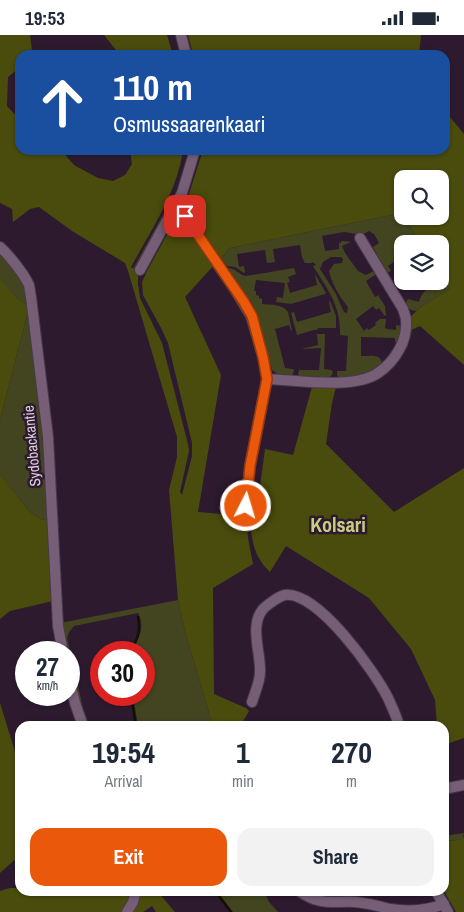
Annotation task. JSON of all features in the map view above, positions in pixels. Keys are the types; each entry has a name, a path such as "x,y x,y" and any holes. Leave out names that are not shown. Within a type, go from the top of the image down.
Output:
{"street":[{"path":"181,35 185,50"},
{"path":"140,270 186,186 194,155"},
{"path":"175,207 185,216 244,302 252,316 263,357 267,379 250,466 246,506"},
{"path":"267,379 348,383 377,374 389,365 395,357 401,347 405,333 406,320 403,309 360,238"},
{"name":"Sydobackantie","path":"0,247 29,285 31,297 48,437 58,626 61,641"},
{"path":"252,702 260,675 256,633 257,619 263,608 286,595 299,597 310,603 348,639 384,691 397,721"},
{"path":"76,706 81,721"},
{"path":"449,788 464,785"},
{"path":"127,912 134,902 135,896"},
{"path":"307,896 329,903 356,902 406,911 446,908"},
{"path":"439,896 446,908"}],"green space":[{"path":"165,211 168,213 138,272 133,269"},
{"path":"394,214 394,225 409,225 415,235 394,235 394,262 388,266 391,271 387,273 373,247 379,243 374,234 369,231 362,235 344,232 322,236 325,251 339,249 341,241 351,242 342,246 358,271 366,275 376,270 378,273 366,281 375,297 379,295 385,306 386,316 379,308 376,310 373,306 356,319 364,331 376,325 375,323 380,319 386,319 385,328 387,329 396,330 396,325 402,326 397,343 395,338 361,337 361,356 378,357 382,365 366,375 339,378 337,375 337,371 346,371 348,336 340,335 336,307 313,266 316,265 313,262 305,263 300,245 273,249 275,262 267,263 265,250 237,254 239,267 244,266 244,273 235,267 227,266 221,258 230,248","holes":["331,257 341,257 343,259 342,263 334,264 329,271 336,290 348,307 347,313 344,312 336,294 320,269 323,262"]},
{"path":"0,251 24,284 29,299 45,443 50,518 42,520 29,511 0,474 0,420 29,307 0,280"},
{"path":"228,268 246,276 294,268 296,274 288,277 290,282 287,283 290,293 317,285 315,275 326,293 291,304 276,302 277,297 283,298 285,283 256,280 254,291 262,299 262,304 280,306 288,312 292,330 289,325 275,329 285,368 294,370 292,377 279,375 272,370 258,318 252,304"},
{"path":"426,290 448,290 416,311 408,308 405,304 408,299 419,302"},
{"path":"330,301 336,316 336,328 318,328 317,330 297,335 291,313 294,312 297,322 331,312"},
{"path":"317,334 325,334 324,369 331,370 333,372 332,375 329,377 300,377 298,374 300,368 300,370 319,370 321,348 301,349 318,345"},
{"path":"178,600 186,635 212,721 137,721 135,706 155,706 155,641 136,641 141,629 138,613 74,626 69,632 68,641 62,641 60,623"},
{"path":"80,695 87,721 83,721 78,706 80,706"},
{"path":"464,833 463,838 458,840 449,841 449,835"},
{"path":"221,896 266,896 278,912 233,912"}],"shaded area":[{"path":"0,35 30,35 32,50 15,50 15,71 8,77 7,106 15,115 15,155 65,155 74,165 98,178 113,181 125,175 132,164 131,155 182,155 169,196 131,267 138,272 140,298 162,343 188,444 189,451 180,492 182,495 192,456 192,443 168,343 143,295 142,282 174,222 180,220 183,221 214,265 185,297 221,375 198,512 246,516 253,564 213,588 214,694 246,708 249,711 243,721 212,721 186,635 178,600 169,490 177,457 177,437 125,263 72,231 39,207 30,209 13,222 12,209 0,203"},
{"path":"104,35 167,35 172,50 116,50"},
{"path":"188,35 421,35 420,50 192,50"},
{"path":"450,117 464,134 464,365 420,326 411,330 410,317 422,306 450,289 449,235 415,235 409,225 449,225 449,170 394,170 394,214 230,248 221,258 187,206 187,200 201,155 450,155"},
{"path":"0,279 15,296 29,307 0,420"},
{"path":"312,387 336,387 326,444 394,512 464,468 464,738 449,743 449,721 437,721 435,700 411,649 369,598 286,546 270,572 259,558 253,540 250,516 256,516 265,449 293,455"},
{"path":"0,474 29,511 42,520 50,518 53,601 10,611 0,619"},
{"path":"0,703 15,752 15,860 0,873"},
{"path":"464,837 464,912 456,912 447,896 449,896 449,841"},
{"path":"15,888 15,896 161,896 175,912 156,912 152,906 143,912 0,912 0,891"}],"waterway":[{"path":"136,641 139,627 138,617"},
{"path":"133,706 135,721"},
{"path":"219,896 231,912"}],"district":[{"name":"Kolsari","path":"338,525"}],"route":[{"path":"185,216 252,316 266,368 267,379 250,466 246,506"}]}
